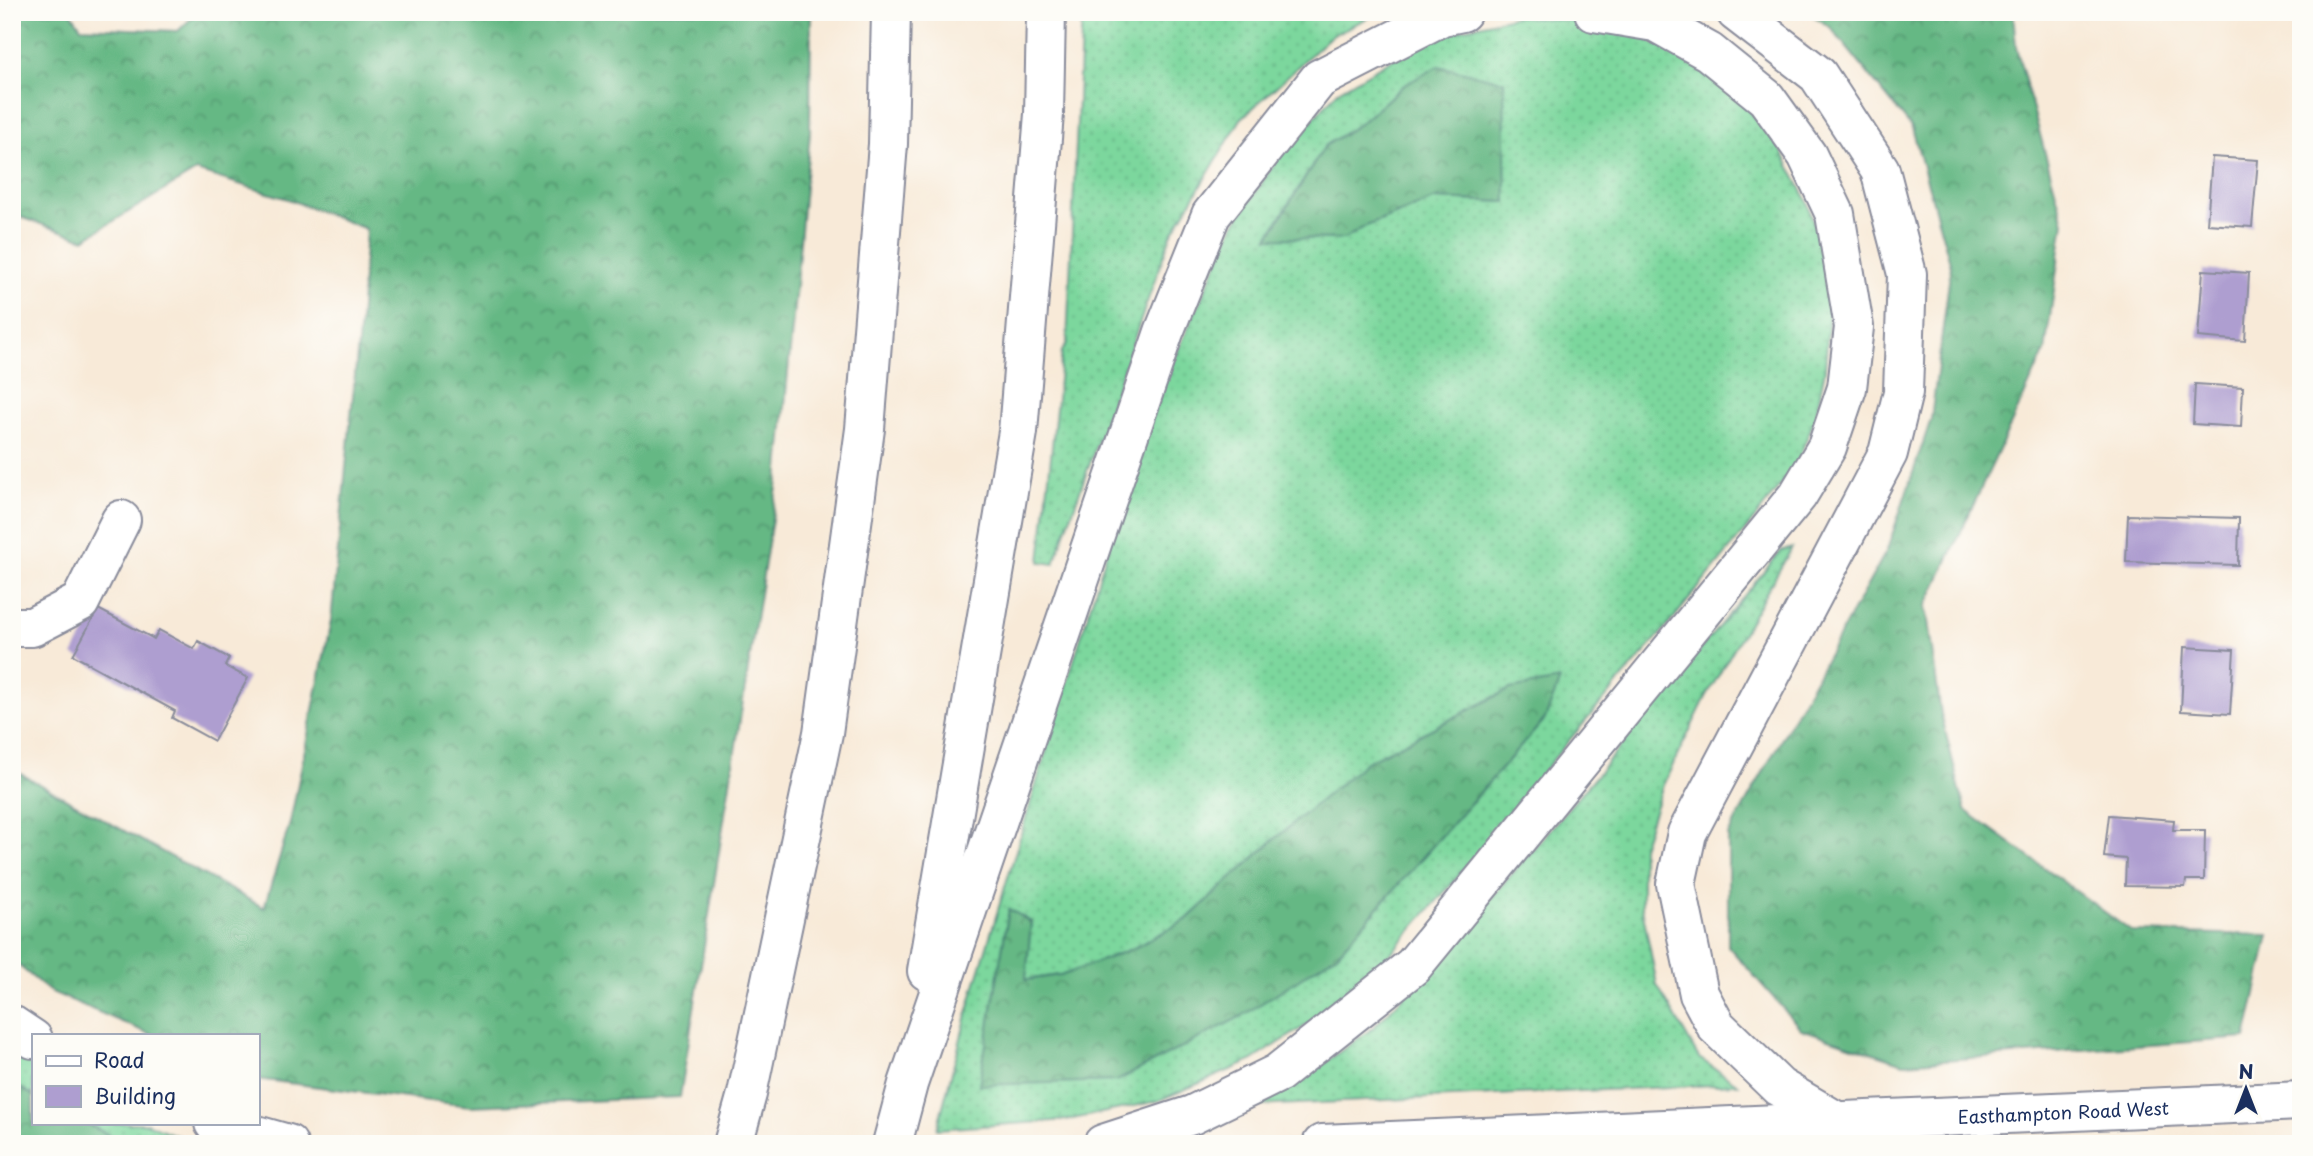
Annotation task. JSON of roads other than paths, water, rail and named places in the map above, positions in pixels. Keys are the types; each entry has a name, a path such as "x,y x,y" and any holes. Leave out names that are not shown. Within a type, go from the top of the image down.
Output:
{"main road":[{"path":"733,1144 747,1094 823,733 865,429 888,144 891,12"},
{"path":"908,1084 1018,432 1044,114 1046,12"},
{"path":"892,1144 908,1084 1164,332 1212,215 1319,79 1442,16 1462,12"},
{"path":"1103,1144 1192,1115 1278,1073 1413,966 1798,495 1827,447 1847,388 1854,327 1835,214 1807,155 1766,98 1710,52 1655,22 1594,12"},
{"path":"1736,12 1818,75 1880,170 1908,274 1903,392 1888,453 1687,833 1676,884 1699,994 1716,1026 1779,1087 1840,1123"},
{"path":"12,627 32,627 80,602 121,520"},
{"path":"12,1025 32,1039"},
{"name":"Easthampton Road West","path":"1321,1144 2301,1101"},
{"path":"218,1124 288,1144"}]}
